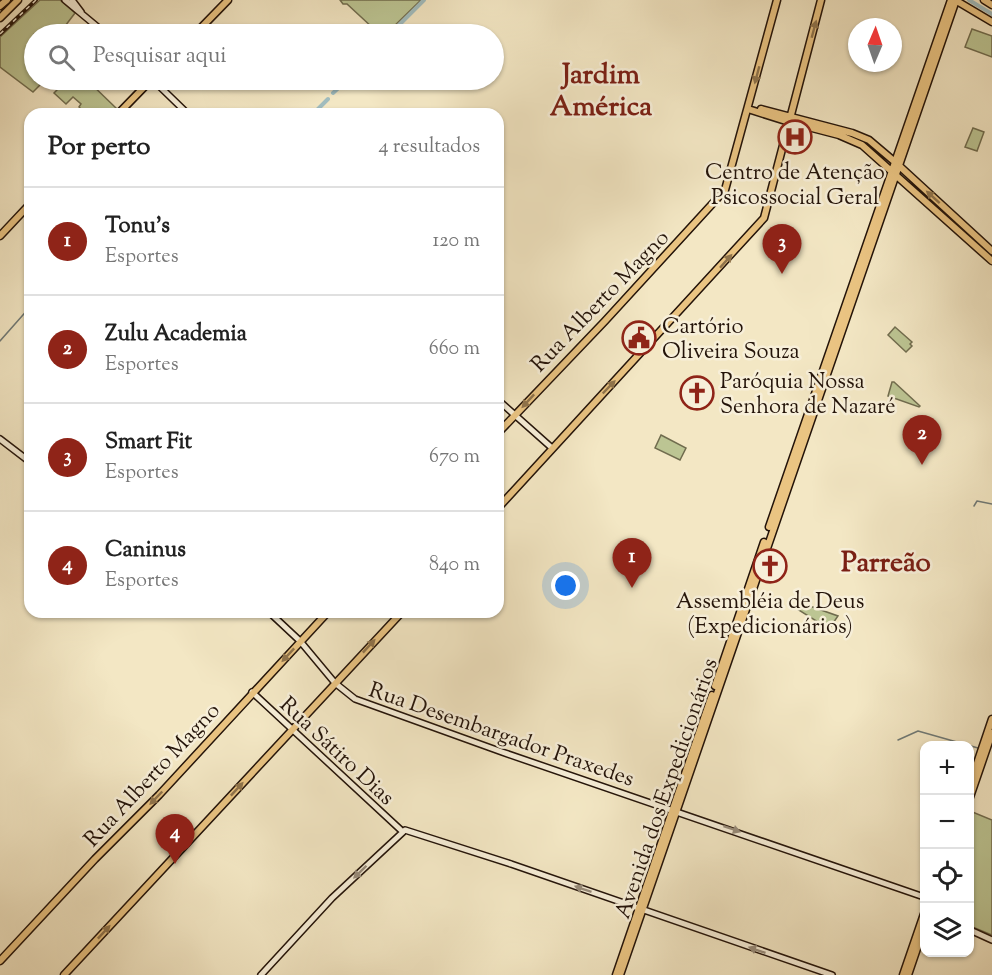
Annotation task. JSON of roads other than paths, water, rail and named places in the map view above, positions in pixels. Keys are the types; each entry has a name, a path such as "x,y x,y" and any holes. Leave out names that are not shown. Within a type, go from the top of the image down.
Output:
{"main road":[{"path":"0,6 7,0"},
{"path":"0,17 18,0"},
{"path":"205,24 228,0"},
{"path":"777,0 748,107 858,142 992,251"},
{"path":"504,501 764,218 821,0"},
{"path":"955,0 992,22"},
{"name":"Avenida dos Expedicionários","path":"616,975 955,0"},
{"path":"984,0 992,5"},
{"path":"124,108 142,90"},
{"name":"Rua Alberto Magno","path":"504,427 725,190 748,107"},
{"path":"789,120 863,137 875,144 960,226 992,261"},
{"path":"0,236 24,210"},
{"name":"Rua Alberto Magno","path":"0,961 95,859 159,795 322,618"},
{"path":"64,975 396,618"},
{"path":"970,795 992,718"},
{"path":"974,772 992,733"},
{"name":"Avenida dos Expedicionários","path":"620,975 640,909"},
{"path":"903,975 920,937"},
{"path":"908,975 920,938"}],"street":[{"path":"65,0 75,10 81,12"},
{"path":"72,0 94,24"},
{"path":"163,90 182,108"},
{"path":"504,405 552,448"},
{"path":"0,439 24,457"},
{"name":"Rua Desembargador Praxedes","path":"275,618 300,641 335,683 350,697 502,752 920,896"},
{"name":"Rua Sátiro Dias","path":"252,692 404,831"},
{"path":"261,975 332,898 404,831 832,975"},
{"path":"974,932 992,940"}],"waterway":[{"path":"400,24 424,0"},
{"path":"969,0 992,14"},
{"path":"333,93 336,90"},
{"path":"319,108 328,99"},
{"path":"0,341 24,314"},
{"path":"974,506 977,501 992,504"},
{"path":"898,740 918,731 978,748"}],"railway":[{"path":"0,34 36,0"}],"place":[{"name":"Centro de Atenção Psicossocial Geral","path":"795,137"},
{"name":"Smart Fit","path":"782,274"},
{"name":"Cartório Oliveira Souza","path":"639,338"},
{"name":"Paróquia Nossa Senhora de Nazaré","path":"697,393"},
{"name":"Zulu Academia","path":"922,465"},
{"name":"Assembléia de Deus (Expedicionários)","path":"770,566"},
{"name":"Tonu's","path":"632,588"},
{"name":"Caninus","path":"175,864"}],"district":[{"name":"Jardim América","path":"601,89"},
{"name":"Parreão","path":"886,561"}]}
